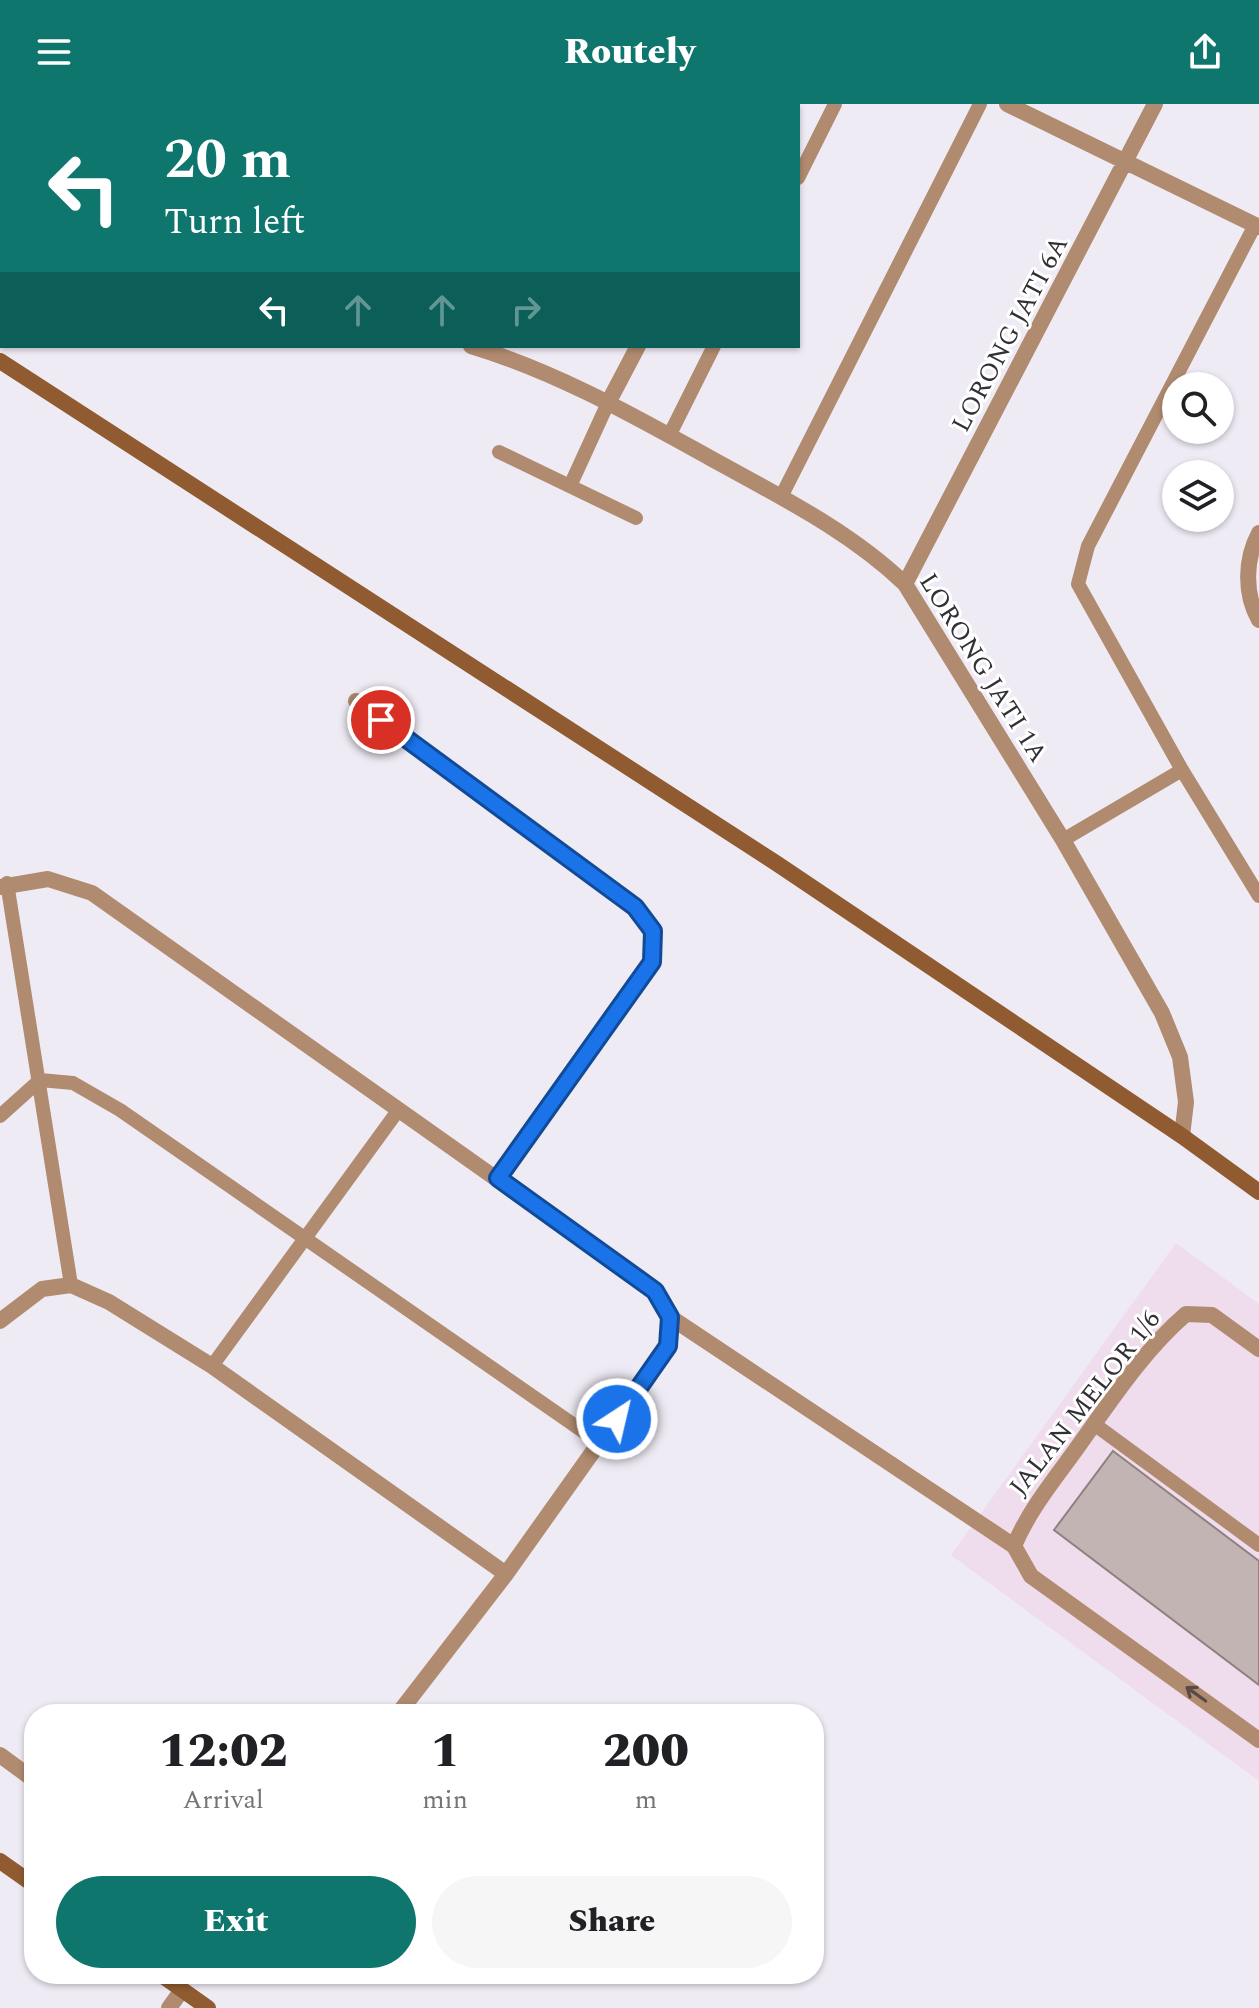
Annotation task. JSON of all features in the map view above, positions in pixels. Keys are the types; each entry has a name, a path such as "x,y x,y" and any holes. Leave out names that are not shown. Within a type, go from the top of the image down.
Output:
{"main road":[{"path":"0,361 776,863 1182,1136 1259,1192"},
{"path":"0,1861 24,1878"},
{"path":"174,1984 208,2008"}],"street":[{"path":"1007,104 1257,226"},
{"name":"LORONG JATI 6A","path":"905,584 1127,163 1155,104"},
{"name":"LORONG JATI 1A","path":"478,348 525,362 608,403 781,497 874,555 905,584 1063,840 1162,1013 1180,1057 1186,1102 1182,1136"},
{"path":"608,403 637,348"},
{"path":"1259,533 1247,572 1253,610 1259,620"},
{"path":"356,701 635,907 653,931 652,962 498,1178"},
{"path":"3,885 48,879 92,893 397,1112 498,1178 655,1291 670,1317 1014,1546 1031,1576 1259,1740"},
{"path":"0,1321 42,1289 71,1285 109,1302 212,1366 506,1574"},
{"name":"JALAN MELOR 1/6","path":"1014,1546 1025,1520 1094,1424 1164,1333 1186,1314 1212,1315 1259,1349"},
{"path":"406,1704 506,1574 668,1346 670,1317"},
{"path":"0,1755 24,1773"},
{"path":"169,2008 182,1990"}],"lane":[{"path":"800,174 835,104"},
{"path":"781,497 980,104"},
{"path":"1257,226 1088,546 1078,584 1182,770 1259,896"},
{"path":"669,436 713,348"},
{"path":"570,486 608,403"},
{"path":"499,452 636,518"},
{"path":"1063,840 1182,770"},
{"path":"3,885 40,1080 71,1285"},
{"path":"0,1116 40,1080 73,1083 120,1110 600,1443"},
{"path":"212,1366 397,1112"},
{"path":"1094,1424 1259,1545"}],"shaded area":[{"path":"1176,1243 1259,1304 1259,1781 951,1555"}],"building":[{"path":"1113,1451 1259,1561 1259,1685 1054,1530"}],"route":[{"path":"381,720 635,907 653,931 652,962 498,1178 655,1291 670,1317 668,1346 617,1419"}]}
